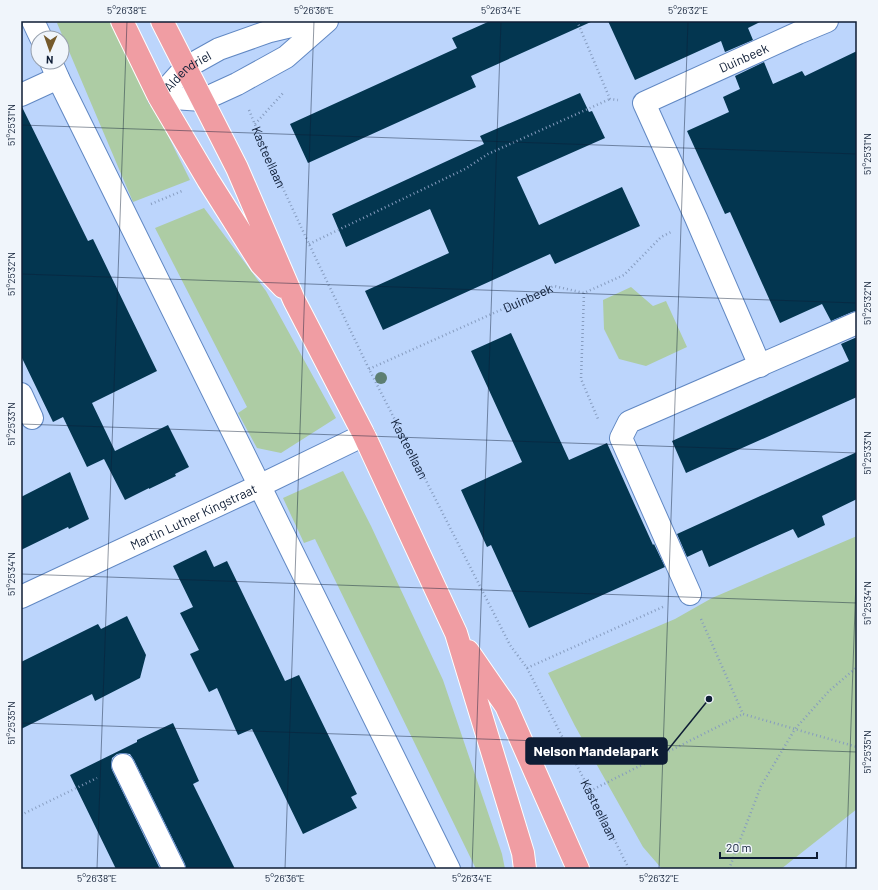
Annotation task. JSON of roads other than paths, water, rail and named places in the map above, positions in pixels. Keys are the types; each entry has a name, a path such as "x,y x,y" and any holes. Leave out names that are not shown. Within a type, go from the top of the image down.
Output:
{"main road":[{"path":"122,21 159,97 208,180 261,264 294,300"},
{"path":"162,21 237,168 294,300 364,435 456,633 523,854 525,869"},
{"path":"456,633 506,706 578,869"}],"street":[{"name":"Aldendriel","path":"159,97 185,68 219,49 270,31 312,21"},
{"name":"Aldendriel","path":"159,97 202,100 237,84 286,58 327,21"},
{"name":"Duinbeek","path":"760,366 644,103 827,21"},
{"path":"21,95 54,70 449,869"},
{"path":"690,594 621,438 629,422 857,324"},
{"path":"21,394 32,418"},
{"name":"Martin Luther Kingstraat","path":"21,597 259,486 364,435"},
{"path":"123,765 174,869"}],"place":[{"name":"Nelson Mandelapark","path":"709,699"}]}
